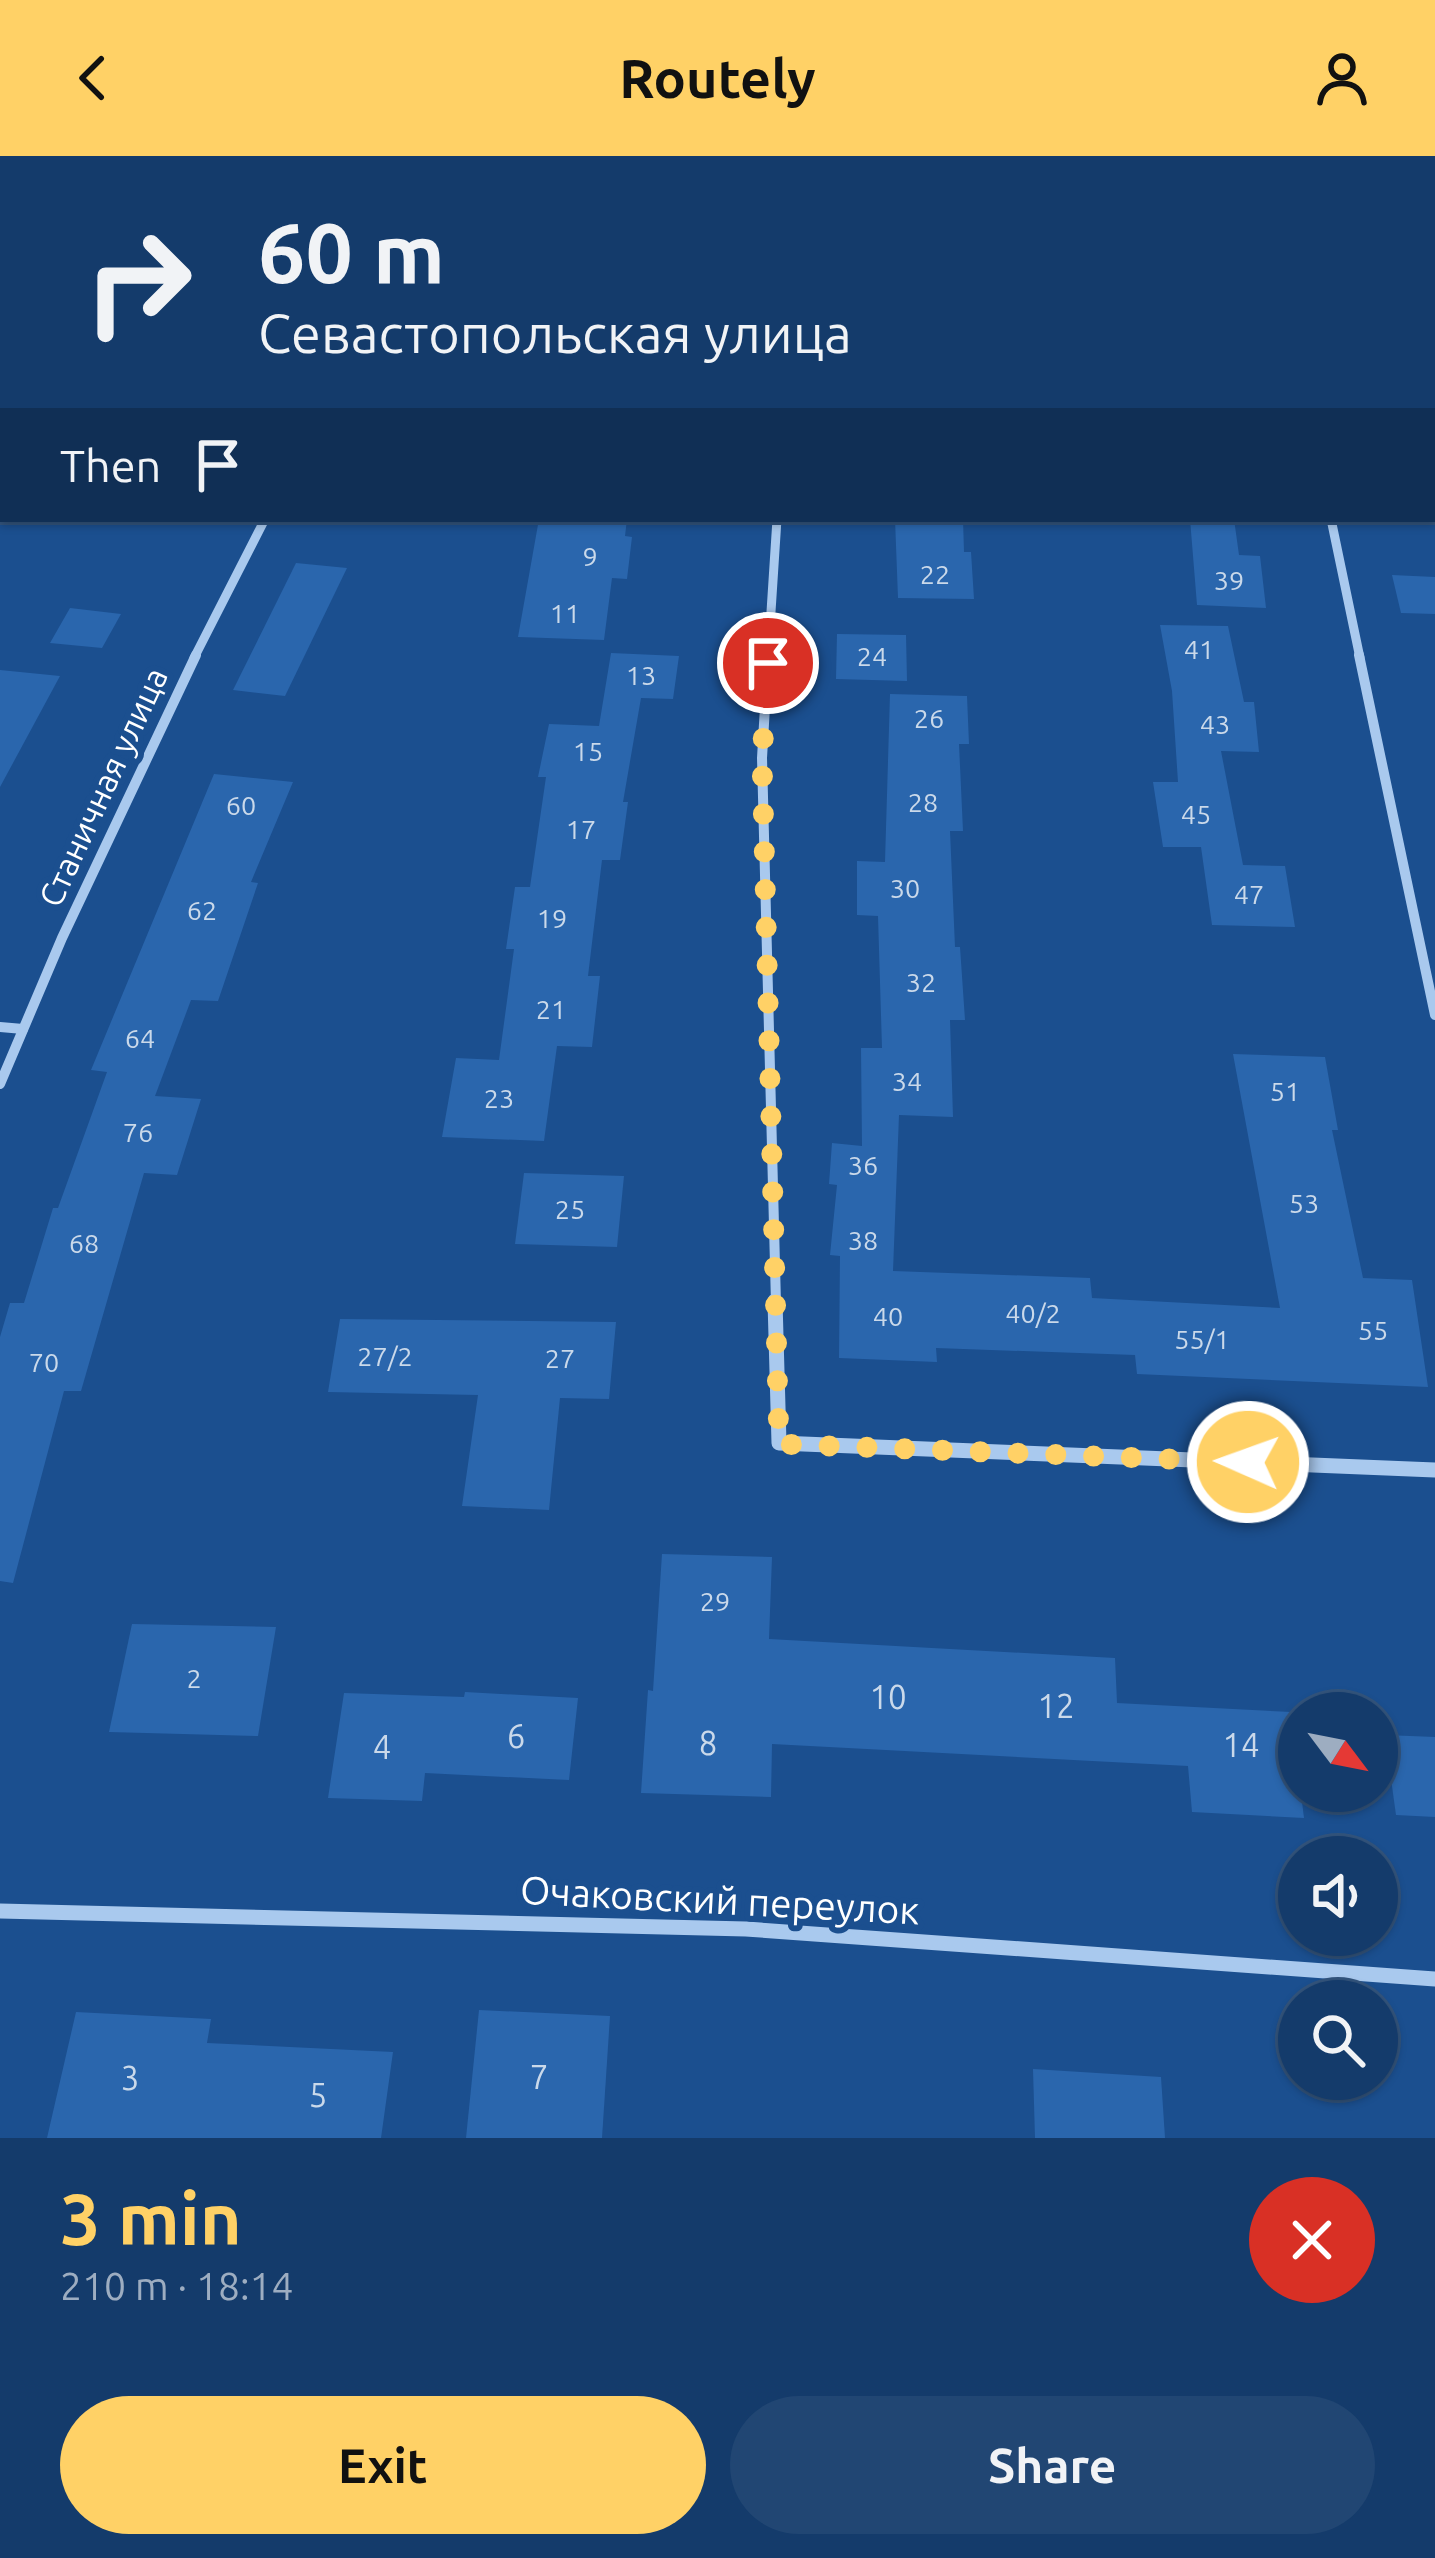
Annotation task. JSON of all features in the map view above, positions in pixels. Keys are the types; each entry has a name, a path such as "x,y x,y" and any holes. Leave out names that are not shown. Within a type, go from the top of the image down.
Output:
{"street":[{"name":"Станичная улица","path":"0,1084 224,596 263,522"},
{"path":"777,522 762,758 779,1444 1435,1470"},
{"path":"1332,522 1435,1015"},
{"path":"0,1027 23,1029"},
{"name":"Очаковский переулок","path":"0,1910 746,1929 1435,1978"}],"building":[{"path":"538,522 627,522 625,536 632,537 627,579 612,578 604,640 518,637"},
{"path":"895,522 963,522 964,552 971,552 974,599 898,598"},
{"path":"1190,522 1234,522 1239,555 1260,556 1266,608 1197,605"},
{"path":"296,563 347,568 285,696 233,690"},
{"path":"1392,575 1435,577 1435,614 1401,613"},
{"path":"70,608 121,614 102,648 50,643"},
{"path":"1160,625 1228,626 1244,702 1254,702 1259,752 1221,751 1243,865 1285,866 1295,927 1212,925 1201,847 1163,847 1153,782 1178,782 1172,691"},
{"path":"837,634 906,635 907,681 836,679"},
{"path":"611,653 679,656 673,699 641,698 623,802 628,802 620,860 602,860 588,976 600,976 592,1047 557,1046 544,1141 442,1137 456,1058 499,1060 514,949 506,949 515,887 530,887 546,777 538,777 549,724 599,726"},
{"path":"0,670 60,676 0,787"},
{"path":"890,694 967,696 969,744 959,744 963,831 950,831 955,947 960,947 965,1020 950,1020 953,1117 899,1115 893,1271 1090,1278 1092,1298 1280,1308 1233,1054 1325,1057 1338,1130 1332,1130 1363,1278 1412,1280 1428,1387 1137,1374 1135,1355 936,1348 937,1362 839,1358 840,1256 830,1255 837,1185 829,1184 832,1143 862,1146 861,1048 882,1048 878,916 857,915 857,861 885,862"},
{"path":"214,774 293,782 251,882 258,883 218,1001 191,1000 155,1096 201,1099 177,1175 144,1173 81,1391 64,1391 13,1583 0,1581 0,1337 10,1303 24,1303 53,1208 58,1208 107,1072 91,1070"},
{"path":"524,1173 624,1176 617,1247 515,1244"},
{"path":"340,1319 616,1322 609,1399 560,1398 549,1510 462,1506 478,1395 328,1392"},
{"path":"662,1554 772,1557 769,1639 1115,1658 1117,1703 1278,1711 1278,1812 1303,1812 1304,1818 1192,1812 1188,1766 772,1744 771,1797 641,1793 648,1690 653,1691"},
{"path":"132,1624 276,1627 258,1736 109,1732"},
{"path":"465,1692 578,1698 569,1780 425,1773 422,1801 328,1798 344,1693 464,1697"},
{"path":"1398,1736 1435,1737 1435,1817 1396,1815"},
{"path":"479,2010 610,2016 602,2138 466,2138"},
{"path":"76,2012 211,2019 207,2043 393,2052 381,2138 47,2138"},
{"path":"1033,2069 1161,2077 1165,2138 1035,2138"}],"route":[{"path":"768,663 762,758 779,1444 1248,1462"}]}
